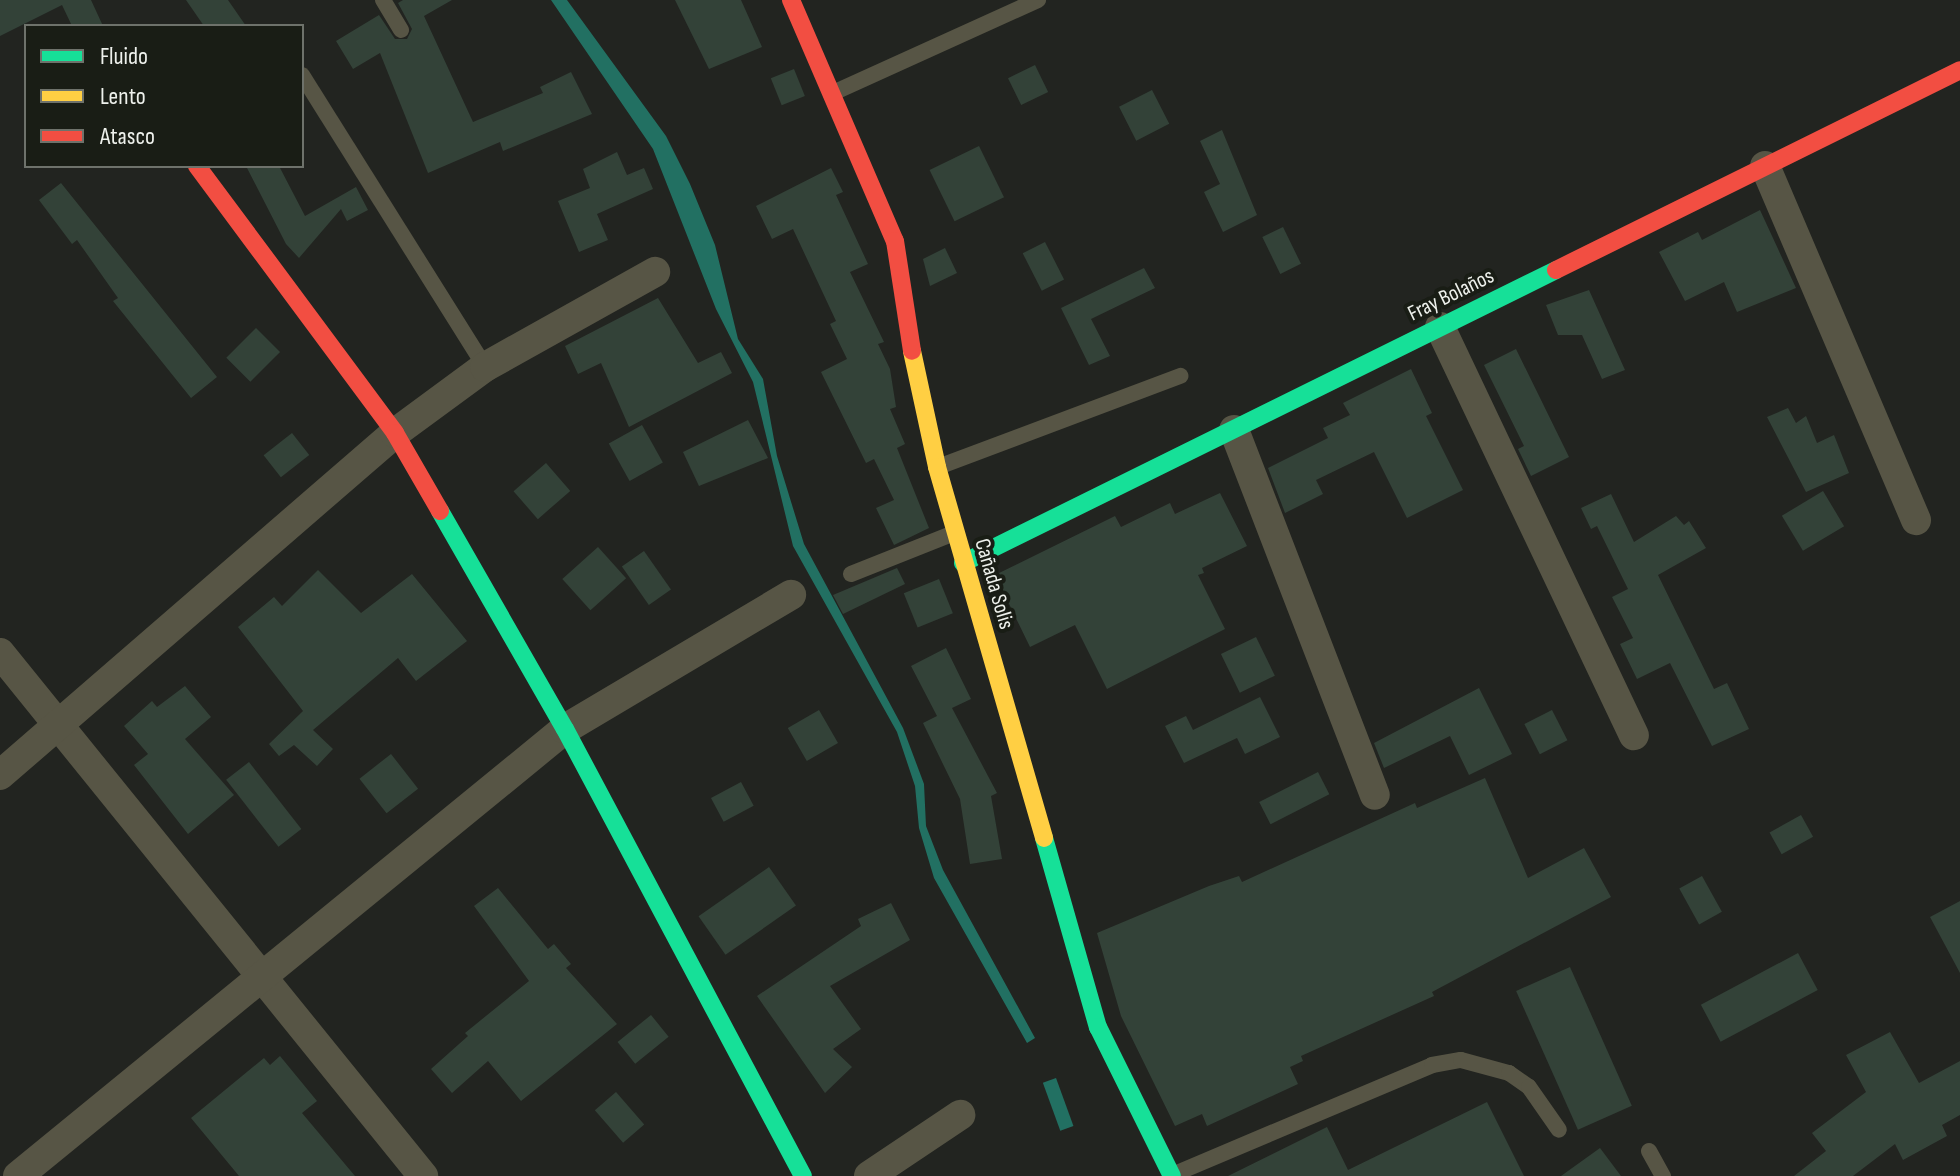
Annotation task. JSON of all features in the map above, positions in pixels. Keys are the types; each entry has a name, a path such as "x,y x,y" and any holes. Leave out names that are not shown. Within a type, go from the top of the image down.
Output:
{"street":[{"name":"Cañada Solis","path":"791,0 895,241 920,401 954,533 1098,1027 1172,1176"},
{"name":"Fray Bolaños","path":"963,563 1960,70"},
{"path":"1765,166 1916,520"},
{"path":"198,168 395,433 565,729 803,1176"},
{"path":"0,775 59,728 395,433 485,367 655,272"},
{"path":"1440,327 1634,735"},
{"path":"1234,430 1375,795"},
{"path":"18,1176 565,729 791,595"},
{"path":"0,653 423,1176"},
{"path":"869,1176 960,1115"}],"lane":[{"path":"383,0 401,30"},
{"path":"833,93 1038,0"},
{"path":"304,78 485,367"},
{"path":"937,467 1180,376"},
{"path":"851,574 954,533"},
{"path":"1172,1176 1432,1065 1461,1060 1509,1073 1529,1087 1559,1130"},
{"path":"1649,1151 1663,1176"}],"shaded area":[{"path":"551,0 567,0 666,136 690,184 715,245 738,339 763,379 777,456 804,544 903,728 924,784 926,826 943,870 1035,1038 1027,1043 934,878 919,828 915,786 897,732 793,546 753,382 716,309 653,149"},
{"path":"1056,1078 1073,1126 1060,1131 1043,1083"}],"building":[{"path":"0,0 91,0 102,24 71,24 62,5 0,36"},
{"path":"186,0 228,0 245,24 203,24"},
{"path":"403,0 452,0 424,16 473,122 543,93 540,87 571,72 592,114 503,151 500,142 428,173 380,53 353,69 336,41 379,15 395,39 407,39 412,29 398,3"},
{"path":"675,0 741,0 762,47 709,69"},
{"path":"1035,65 1048,92 1021,105 1008,78"},
{"path":"794,69 805,96 782,105 771,78"},
{"path":"1152,90 1169,124 1136,141 1119,107"},
{"path":"1222,130 1257,215 1223,232 1204,192 1220,184 1200,141"},
{"path":"979,146 1004,197 955,221 930,170"},
{"path":"617,152 627,175 644,168 653,189 597,214 608,240 579,252 558,201 590,188 583,169"},
{"path":"247,168 280,168 305,216 356,187 368,210 347,221 341,209 299,258 286,244"},
{"path":"831,168 843,192 836,195 868,264 850,272 884,342 878,344 890,369 896,407 890,409 905,444 897,448 929,528 894,545 876,508 894,500 874,459 866,463 821,372 847,359 830,324 836,321 793,229 772,239 756,206"},
{"path":"61,183 217,377 191,398 113,301 118,298 77,240 72,244 39,200"},
{"path":"1760,210 1796,288 1737,312 1724,282 1685,301 1659,252 1698,232 1702,240"},
{"path":"1283,227 1301,264 1280,274 1262,237"},
{"path":"1045,242 1064,279 1042,291 1023,253"},
{"path":"945,248 957,273 930,286 923,259"},
{"path":"1144,268 1155,288 1091,319 1110,356 1089,365 1061,308"},
{"path":"1589,290 1625,370 1602,379 1582,335 1558,335 1546,305"},
{"path":"658,298 698,363 721,352 732,373 629,427 601,363 578,374 565,346"},
{"path":"256,328 280,352 250,382 226,358"},
{"path":"1516,349 1569,457 1531,476 1518,449 1524,446 1484,365"},
{"path":"1411,369 1432,413 1426,416 1463,490 1407,518 1374,452 1316,480 1323,494 1285,513 1268,468 1328,438 1323,428 1350,415 1343,403"},
{"path":"1788,408 1796,423 1806,416 1817,443 1834,435 1849,473 1806,492 1767,417"},
{"path":"748,420 768,458 699,486 683,452"},
{"path":"642,425 663,463 630,481 609,443"},
{"path":"292,433 309,455 281,477 264,455"},
{"path":"546,463 570,491 538,519 514,491"},
{"path":"1823,491 1844,526 1803,551 1782,516"},
{"path":"1220,493 1247,546 1202,568 1204,573 1198,575 1225,629 1107,689 1075,625 1030,647 995,575 1115,516 1121,527 1170,503 1175,514"},
{"path":"1611,494 1634,542 1676,516 1684,525 1689,521 1706,548 1658,575 1714,689 1727,683 1749,729 1712,746 1670,663 1637,679 1620,644 1633,638 1612,597 1628,589 1597,526 1591,529 1581,508"},
{"path":"598,547 626,578 590,610 562,579"},
{"path":"644,551 671,590 649,605 622,566"},
{"path":"897,568 905,584 843,614 833,595"},
{"path":"318,570 361,613 412,574 467,641 416,681 398,658 313,730 333,749 317,766 294,745 279,756 269,744 303,711 238,627 274,597 282,606"},
{"path":"939,579 953,613 918,628 904,593"},
{"path":"1256,637 1275,676 1240,693 1221,654"},
{"path":"946,648 971,699 952,708 997,793 991,796 1002,859 970,864 960,799 923,723 937,716 911,666"},
{"path":"185,686 211,717 185,739 234,795 188,834 134,765 148,754 124,726 152,701 157,707"},
{"path":"1479,688 1512,754 1469,775 1450,736 1384,768 1374,743"},
{"path":"1260,697 1280,737 1245,754 1237,738 1184,763 1165,726 1186,716 1193,730"},
{"path":"819,710 838,743 807,761 788,728"},
{"path":"1552,710 1567,740 1540,754 1524,724"},
{"path":"391,754 418,789 387,813 359,779"},
{"path":"249,762 301,829 278,847 226,780"},
{"path":"1318,772 1329,794 1271,824 1259,802"},
{"path":"1485,778 1528,878 1584,848 1611,897 1432,992 1434,996 1301,1056 1303,1061 1290,1067 1298,1084 1207,1126 1202,1114 1175,1126 1121,1016 1097,933 1209,886 1239,876 1242,882 1415,803 1417,808"},
{"path":"741,782 754,806 724,822 711,798"},
{"path":"1801,815 1813,837 1782,854 1770,832"},
{"path":"769,867 796,906 726,955 699,916"},
{"path":"1702,876 1722,912 1699,924 1679,889"},
{"path":"498,888 548,949 554,944 571,964 566,968 617,1024 521,1101 488,1061 452,1093 431,1069 468,1036 465,1033 529,981 474,906"},
{"path":"1960,901 1960,973 1930,917"},
{"path":"891,903 910,940 830,986 861,1029 833,1049 852,1067 825,1093 757,996 861,926 858,919"},
{"path":"1798,953 1818,990 1721,1042 1701,1005"},
{"path":"1570,967 1632,1106 1578,1130 1516,991"},
{"path":"651,1015 669,1037 635,1064 618,1042"},
{"path":"1890,1032 1919,1083 1960,1061 1960,1115 1942,1125 1947,1136 1903,1160 1895,1144 1853,1176 1794,1176 1826,1151 1812,1133 1866,1092 1846,1055"},
{"path":"280,1056 317,1101 302,1113 355,1176 239,1176 191,1118 264,1058 270,1065"},
{"path":"616,1092 644,1124 623,1143 595,1110"},
{"path":"1487,1102 1524,1176 1228,1176 1327,1127 1348,1170"},
{"path":"1600,1148 1621,1176 1561,1176"}],"traffic: fast":[{"path":"963,563 1556,270"},
{"path":"440,511 565,729 803,1176"},
{"path":"1044,838 1098,1027 1172,1176"}],"traffic: slow":[{"path":"912,351 937,467 1044,838"}],"traffic: jam":[{"path":"791,0 895,241 912,351"},
{"path":"1556,270 1960,70"},
{"path":"198,168 395,433 440,511"}]}
